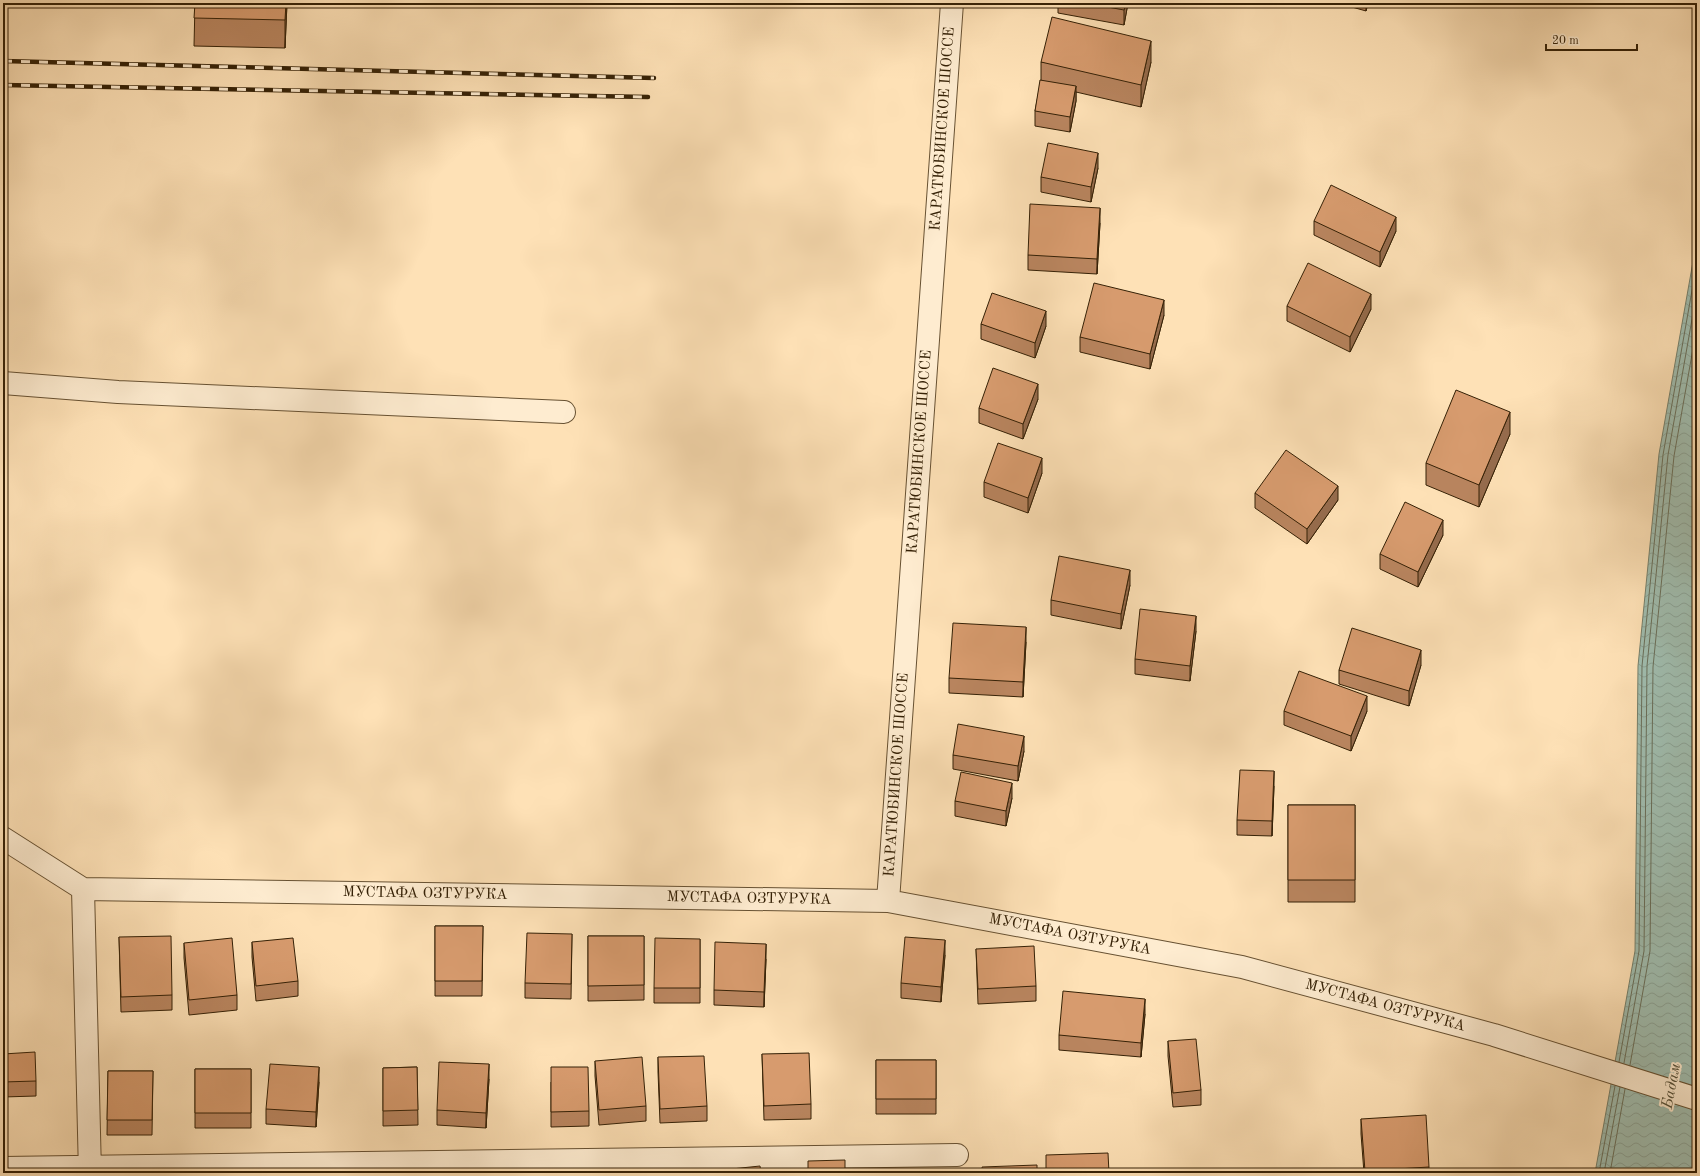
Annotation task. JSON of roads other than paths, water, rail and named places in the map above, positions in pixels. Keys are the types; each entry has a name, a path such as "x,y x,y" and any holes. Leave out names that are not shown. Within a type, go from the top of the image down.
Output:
{"street":[{"name":"КАРАТЮБИНСКОЕ ШОССЕ","path":"888,901 952,3"},
{"path":"3,383 118,392 564,412"},
{"path":"3,838 83,889 90,1170"},
{"name":"МУСТАФА ОЗТУРУКА","path":"83,889 888,901 1242,967 1494,1035 1697,1099"},
{"path":"3,1168 90,1170 957,1155"}],"water":[{"name":"Бадам","path":"1697,239 1697,1173 1595,1173 1635,951 1638,666 1659,454"}],"railway":[{"path":"3,61 654,78"},
{"path":"3,85 648,97"}]}
